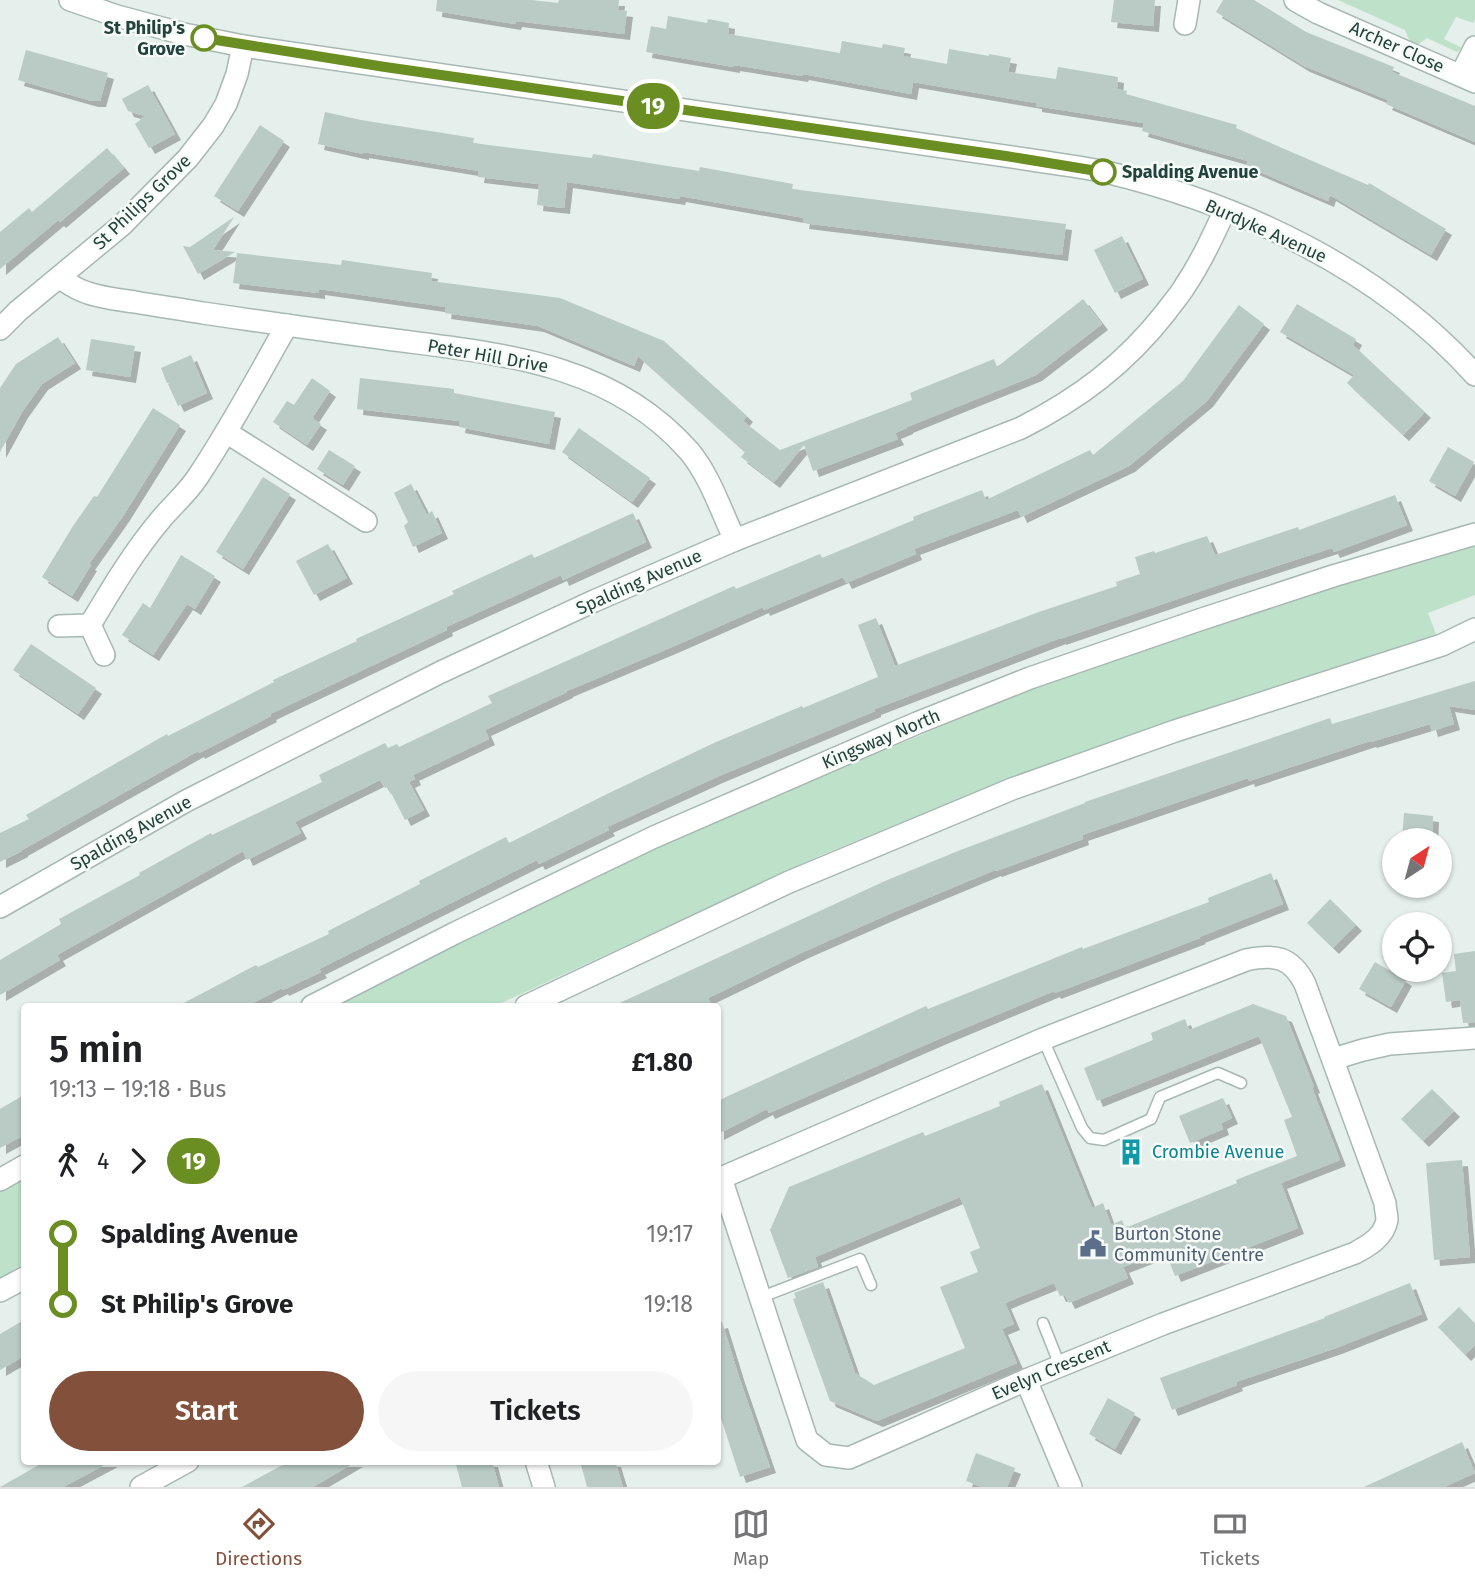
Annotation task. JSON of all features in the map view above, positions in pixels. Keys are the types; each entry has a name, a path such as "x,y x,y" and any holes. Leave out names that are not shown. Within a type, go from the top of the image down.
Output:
{"street":[{"name":"Burdyke Avenue","path":"70,0 184,34 243,46 1080,168 1162,187 1225,210 1313,250 1351,271 1432,332 1475,374"},
{"path":"1185,24 1189,0"},
{"name":"Archer Close","path":"1295,0 1318,13 1468,79 1475,47"},
{"name":"St Philips Grove","path":"0,329 122,225 188,158 226,104 237,74 243,46"},
{"name":"Spalding Avenue","path":"0,907 186,801 441,672 594,601 735,540 1021,428 1064,404 1124,359 1153,328 1184,289 1225,210"},
{"name":"Peter Hill Drive","path":"60,278 74,288 104,298 501,354 547,365 598,383 646,412 668,429 691,453 707,479 735,540"},
{"path":"90,625 115,582 196,479 287,325"},
{"path":"226,432 366,522"},
{"name":"Kingsway North","path":"318,1003 654,837 930,718 1030,678 1186,624 1333,576 1475,534"},
{"path":"59,626 90,625"},
{"path":"90,625 104,655"},
{"path":"532,1003 789,882 1012,789 1188,726 1442,645 1475,629"},
{"path":"721,1178 1044,1040 1246,960 1266,956 1284,960 1299,972 1333,1059 1390,1044 1475,1038"},
{"name":"Evelyn Crescent","path":"721,1185 807,1440 826,1455 849,1458 1060,1366 1370,1245 1381,1234 1387,1220 1385,1203 1333,1059"},
{"path":"0,1180 21,1168"},
{"path":"0,1291 21,1280"},
{"path":"1026,1380 1071,1487"},
{"path":"141,1487 181,1465"},
{"path":"537,1465 544,1487"}],"lane":[{"path":"1044,1040 1082,1128 1090,1138 1104,1140 1151,1119 1160,1097 1218,1073 1241,1083"},
{"path":"759,1298 860,1259 871,1285"},
{"path":"1043,1323 1060,1366"}],"green space":[{"path":"1338,0 1475,0 1475,19 1473,23 1456,17 1444,39 1462,48 1457,52 1427,38 1417,45 1410,42 1405,30"},
{"path":"1475,542 1475,595 1428,613 1436,634 1008,779 819,856 501,1003 335,1003 671,838 1091,665"},
{"path":"21,1179 21,1266 0,1278 0,1191"}],"building":[{"path":"437,0 531,0 558,3 559,0 619,0 618,10 627,11 624,34 516,21 515,24 436,11"},
{"path":"1114,0 1155,0 1153,26 1111,22"},
{"path":"1223,0 1254,0 1306,32 1394,67 1392,72 1475,106 1475,142 1386,104 1388,100 1304,66 1216,12"},
{"path":"668,16 707,23 708,19 729,23 728,34 840,53 842,41 882,48 883,44 905,48 903,56 947,64 949,49 1011,58 1008,72 1056,79 1058,67 1118,77 1117,89 1127,91 1126,94 1237,125 1236,128 1368,185 1369,183 1446,229 1431,255 1330,195 1328,201 1246,166 1248,161 1142,131 1144,123 1036,106 1036,103 913,82 911,94 803,74 734,67 646,52 651,26 666,29"},
{"path":"26,50 108,73 100,101 18,80"},
{"path":"148,85 175,134 149,148 135,124 145,116 128,111 122,99"},
{"path":"325,112 474,138 473,143 592,158 593,154 699,171 700,167 793,184 792,189 1066,224 1062,255 803,223 804,218 680,196 679,199 567,182 564,208 537,205 539,184 478,177 479,171 363,154 318,144"},
{"path":"260,125 284,141 238,211 214,196"},
{"path":"107,148 124,168 0,269 0,232 29,208 32,212"},
{"path":"234,217 213,250 235,252 198,274 183,246 190,247"},
{"path":"1122,236 1143,279 1115,293 1094,250"},
{"path":"237,253 341,265 342,260 432,273 431,281 560,298 664,341 747,416 743,421 780,450 912,400 910,393 994,359 997,367 1083,299 1102,324 1036,375 907,427 895,433 898,439 813,471 804,445 774,482 741,457 745,452 638,356 634,366 538,326 445,313 446,307 319,289 319,293 233,283"},
{"path":"1297,304 1356,339 1353,345 1425,412 1403,435 1347,383 1354,375 1280,332"},
{"path":"1239,305 1264,324 1207,401 1129,466 1021,517 1018,510 914,549 916,554 846,583 843,577 764,610 763,607 567,691 485,730 489,739 413,775 415,779 409,782 424,810 405,820 388,787 385,788 380,780 295,822 301,833 247,860 243,851 57,955 60,960 0,995 0,960 61,924 59,919 211,833 212,835 322,782 319,775 385,743 388,748 397,744 399,747 492,703 488,696 734,586 736,589 820,554 822,558 914,520 913,517 982,490 986,500 1090,450 1093,455 1183,381"},
{"path":"58,337 75,363 42,384 22,412 0,452 0,388 16,364"},
{"path":"91,339 135,346 130,377 86,370"},
{"path":"191,355 207,393 178,406 161,368"},
{"path":"312,378 330,391 312,418 321,424 307,445 273,422 287,401 294,405"},
{"path":"360,378 454,389 454,393 555,412 549,444 459,427 460,421 357,409"},
{"path":"153,408 180,425 123,516 89,564 91,565 72,596 42,577"},
{"path":"579,428 650,478 632,502 562,452"},
{"path":"1448,447 1474,462 1455,496 1429,481"},
{"path":"329,450 355,466 343,485 317,469"},
{"path":"263,477 290,494 243,569 216,552"},
{"path":"411,484 427,515 432,511 442,533 413,547 404,526 408,522 394,493"},
{"path":"1395,495 1407,525 1334,552 1332,548 1060,638 875,709 607,827 609,830 539,864 537,860 319,969 321,972 253,1003 184,1003 256,965 258,967 329,934 328,931 420,884 419,881 506,837 509,843 716,742 878,677 858,625 876,618 895,666 1117,586 1116,582 1140,574 1135,557 1207,536 1215,555 1298,527 1299,530"},
{"path":"633,513 646,542 563,580 561,575 446,627 447,630 270,714 271,716 199,753 198,751 0,862 0,833 29,819 26,815 167,734 168,736 274,682 273,680 357,641 356,639 454,594 452,591 532,554 534,558"},
{"path":"328,544 347,578 314,595 296,561"},
{"path":"181,555 215,576 195,609 187,604 153,655 122,635 143,603 150,608"},
{"path":"31,644 96,688 78,714 13,670"},
{"path":"1475,681 1475,710 1449,706 1454,724 1432,731 1430,724 1370,741 1249,781 1248,778 1082,835 1083,839 995,870 803,952 708,998 710,1003 620,1003 885,881 958,851 1085,802 1330,718 1332,724"},
{"path":"1404,813 1433,816 1432,828 1403,828"},
{"path":"1271,873 1283,904 1200,938 1055,993 1054,991 769,1113 767,1109 721,1132 721,1100 728,1096 926,1006 928,1009 1082,947 1083,949 1209,902 1208,898"},
{"path":"1330,899 1356,925 1333,948 1307,923"},
{"path":"1475,951 1475,1022 1463,1023 1460,1000 1446,1002 1443,982 1452,982 1452,972 1456,971 1454,954"},
{"path":"1375,962 1382,966 1382,982 1405,982 1391,1007 1359,989"},
{"path":"1253,1004 1286,1016 1340,1160 1281,1183 1298,1228 1175,1276 1165,1251 1123,1267 1128,1278 1069,1303 1065,1295 1060,1296 1054,1283 1005,1303 1014,1324 1002,1329 1017,1363 877,1421 830,1401 793,1299 796,1298 794,1293 823,1282 855,1373 874,1385 965,1348 940,1287 978,1272 970,1252 980,1248 960,1197 815,1257 818,1267 788,1278 770,1230 789,1187 923,1132 925,1136 1000,1106 999,1102 1042,1084 1092,1208 1103,1203 1111,1225 1122,1220 1125,1228 1297,1156 1284,1120 1292,1117 1259,1036 1097,1101 1084,1068 1153,1040 1151,1033 1185,1019 1189,1030"},
{"path":"1432,1089 1454,1111 1423,1141 1401,1119"},
{"path":"21,1097 21,1137 0,1148 0,1109"},
{"path":"1223,1098 1232,1118 1221,1123 1223,1129 1190,1143 1179,1116"},
{"path":"1462,1160 1470,1257 1434,1260 1426,1163"},
{"path":"1410,1283 1422,1314 1336,1348 1236,1382 1237,1385 1172,1410 1160,1378 1325,1318"},
{"path":"1459,1307 1475,1324 1475,1345 1465,1355 1438,1327"},
{"path":"21,1322 21,1358 0,1370 0,1334"},
{"path":"721,1322 770,1467 740,1477 721,1418"},
{"path":"1108,1398 1135,1413 1115,1449 1089,1434"},
{"path":"1462,1442 1475,1473 1444,1487 1364,1487"},
{"path":"976,1453 1015,1468 1007,1487 982,1487 966,1481"},
{"path":"39,1465 104,1465 63,1487 0,1487"},
{"path":"283,1465 350,1465 313,1487 242,1487"},
{"path":"456,1465 493,1465 499,1487 462,1487"},
{"path":"581,1465 616,1465 623,1487 587,1487"}],"bus line":[{"name":"19","path":"204,38 243,46 1103,172"}],"place":[{"name":"St Philip's Grove","path":"204,38"},
{"name":"Spalding Avenue","path":"1103,172"},
{"name":"Crombie Avenue","path":"1131,1152"},
{"name":"Burton Stone Community Centre","path":"1093,1244"}]}
